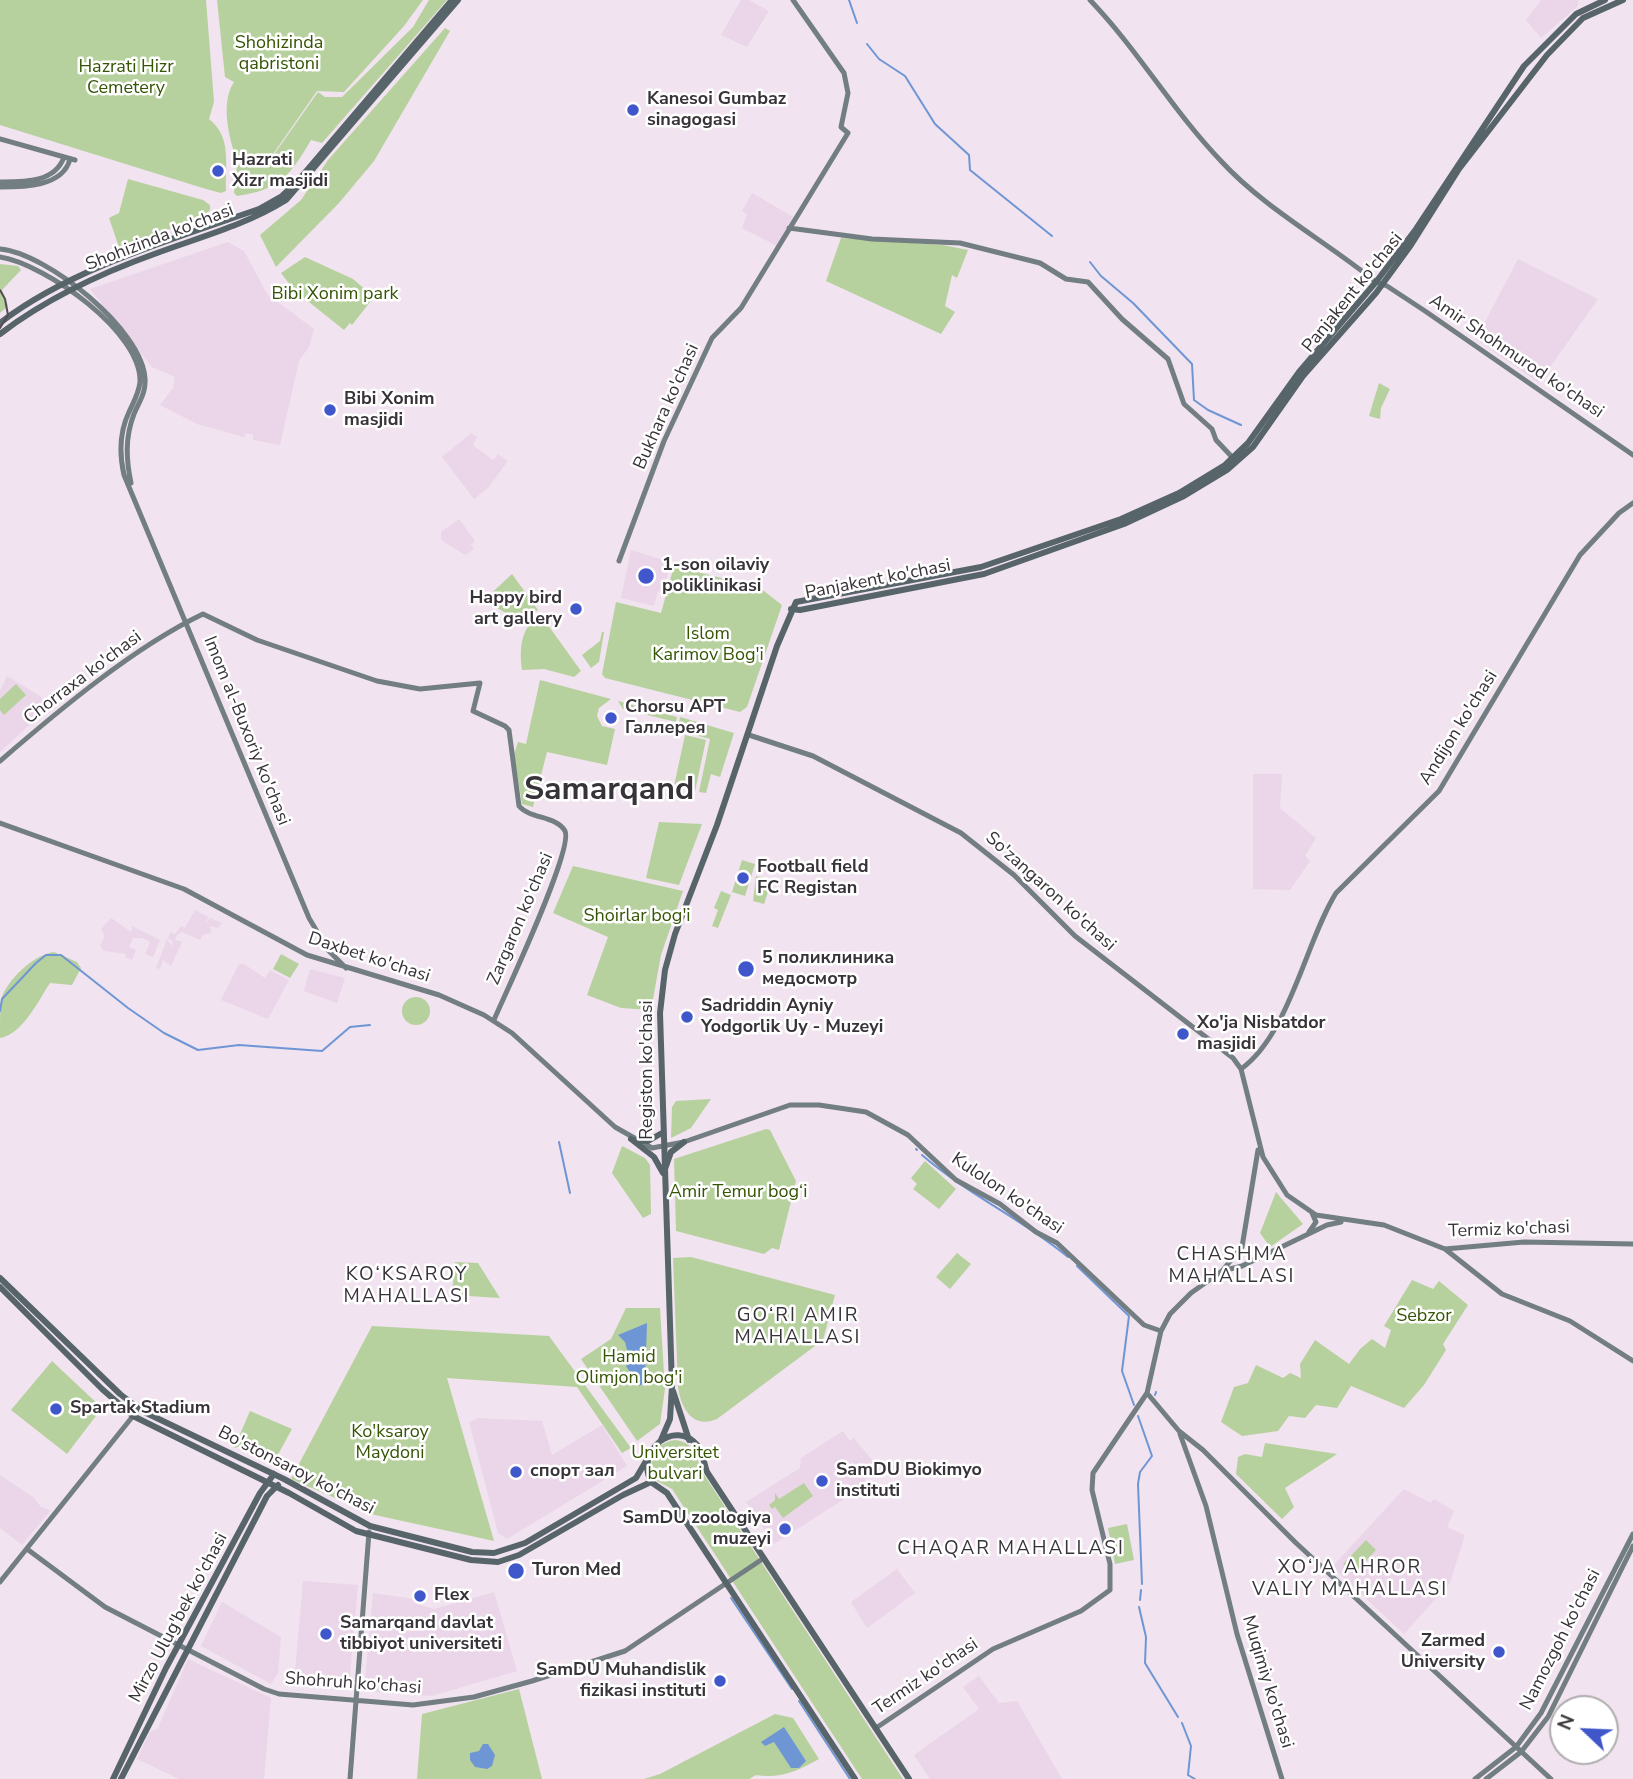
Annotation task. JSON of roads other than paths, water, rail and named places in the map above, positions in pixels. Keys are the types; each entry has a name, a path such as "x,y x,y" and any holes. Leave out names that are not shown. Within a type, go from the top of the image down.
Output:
{"main road":[{"name":"Shohizinda ko'chasi","path":"0,323 83,273 259,209 282,196 333,141 452,0"},
{"name":"Shohizinda ko'chasi","path":"0,334 17,321 93,278 254,217 286,200 458,0"},
{"name":"Bukhara ko'chasi","path":"619,561 664,441 712,338 741,307 848,132 841,127 848,93 844,73 793,0"},
{"name":"Amir Shohmurod ko'chasi","path":"1090,0 1128,42 1222,163 1248,187 1379,283 1633,455"},
{"name":"Panjakent ko'chasi","path":"1605,0 1577,14 1524,65 1379,283 1298,372 1248,443 1233,458 1179,493 1121,519 1029,551 962,573 802,600 796,602 792,609 800,610 984,574 1083,540 1184,496 1227,470 1252,447 1303,376 1379,283 1423,228 1459,169 1547,55 1583,19 1623,0"},
{"path":"1539,49 1547,55"},
{"path":"0,139 70,159 44,177 0,185"},
{"path":"789,228 872,239 960,243 1040,263 1066,279 1088,282 1122,320 1168,359 1184,404 1212,429 1216,440 1233,458"},
{"path":"2,249 47,264 91,303"},
{"path":"2,257 45,272 91,303"},
{"name":"Imom al-Buxoriy ko'chasi","path":"91,303 111,324 128,348 140,376 139,390 121,435 132,493 310,918 328,950 349,970"},
{"path":"12,314 17,321"},
{"name":"Andijon ko'chasi","path":"1241,1069 1249,1064 1281,1016 1336,893 1438,792 1580,555 1619,513 1633,503"},
{"name":"Registon ko'chasi","path":"662,1440 670,1419 672,1385 662,1133 660,1013 665,970 675,934 792,609"},
{"name":"Chorraxa ko'chasi","path":"0,761 59,710 186,622 203,614 257,640 387,684 420,689 480,683 473,711"},
{"name":"Zargaron ko'chasi","path":"473,711 509,730 519,807 558,825 567,836 565,852 540,916 494,1020"},
{"name":"So'zangaron ko'chasi","path":"748,735 813,756 961,833 1014,875 1075,936 1233,1058 1241,1069"},
{"name":"Daxbet ko'chasi","path":"0,823 184,889 304,954 349,970 439,995 494,1020 632,1139 652,1148 663,1147"},
{"path":"1241,1069 1257,1140 1258,1161 1247,1235 1236,1256 1222,1271 1176,1306 1161,1331 1147,1393 1179,1431 1203,1450 1295,1542 1551,1779"},
{"name":"Kulolon ko'chasi","path":"663,1147 790,1105 819,1105 866,1112 908,1135 956,1180 1057,1243 1144,1325 1161,1331"},
{"path":"632,1139 648,1141 662,1133"},
{"path":"632,1139 654,1157 664,1174"},
{"path":"1257,1140 1287,1195 1311,1213 1349,1221"},
{"path":"664,1174 669,1155 684,1142"},
{"path":"1254,1177 1261,1167 1272,1171"},
{"path":"1304,1235 1315,1224 1311,1213"},
{"path":"1222,1271 1242,1266 1327,1225 1349,1221"},
{"name":"Termiz ko'chasi","path":"1349,1221 1389,1226 1445,1249 1524,1242 1633,1244"},
{"path":"1445,1249 1502,1294 1570,1321 1633,1361"},
{"path":"1236,1256 1236,1262 1242,1266"},
{"name":"Bo'stonsaroy ko'chasi","path":"0,1278 131,1404 284,1479 370,1526 472,1552 507,1551 525,1544 636,1478 652,1448 662,1440"},
{"name":"Bo'stonsaroy ko'chasi","path":"0,1287 102,1389 133,1416 276,1486 368,1535 471,1560 498,1562 528,1551 651,1482"},
{"name":"Registon ko'chasi","path":"672,1385 689,1440 700,1448 707,1472 764,1558"},
{"name":"Termiz ko'chasi","path":"876,1728 993,1649 1081,1611 1110,1590 1110,1564 1092,1490 1092,1477 1100,1460 1147,1393"},
{"path":"0,1582 133,1416"},
{"name":"Muqimiy ko'chasi","path":"1179,1431 1206,1506 1237,1634 1282,1779"},
{"path":"662,1440 678,1436 689,1440"},
{"path":"647,1459 651,1482 667,1493 855,1779"},
{"name":"Mirzo Ulug'bek ko'chasi","path":"113,1779 266,1482 274,1474"},
{"name":"Mirzo Ulug'bek ko'chasi","path":"121,1779 182,1648 267,1496 284,1479"},
{"path":"635,1489 667,1493"},
{"path":"350,1779 370,1526"},
{"name":"Namozgoh ko'chasi","path":"1475,1779 1518,1750 1541,1713 1633,1535"},
{"name":"Namozgoh ko'chasi","path":"1486,1779 1518,1750 1548,1717 1633,1546"},
{"name":"Shohruh ko'chasi","path":"27,1549 105,1607 269,1691 413,1705 474,1697 625,1651 764,1558"},
{"path":"764,1558 909,1779"}],"water":[{"path":"647,1323 645,1383 639,1386 626,1366 630,1362 625,1342 618,1335"},
{"path":"784,1727 806,1761 799,1768 791,1768 774,1742 765,1746 761,1742"},
{"path":"483,1744 488,1744 495,1755 492,1766 487,1769 475,1767 470,1760 470,1753 479,1751"}],"waterway":[{"path":"849,0 857,23"},
{"path":"867,44 879,59 905,76 935,124 969,155 970,170 1052,236"},
{"path":"1090,262 1101,276 1133,303 1192,364 1194,400 1208,410 1241,425"},
{"path":"0,1011 2,999 36,963 46,955 61,955 164,1033 198,1050 239,1045 322,1051 350,1027 370,1025"},
{"path":"559,1142 570,1193"},
{"path":"922,1155 1068,1257"},
{"path":"1077,1266 1129,1316 1122,1371 1134,1405"},
{"path":"1138,1416 1152,1456 1140,1472 1138,1484 1142,1584"},
{"path":"1140,1600 1141,1590"},
{"path":"731,1598 792,1689"},
{"path":"1139,1607 1146,1637 1145,1663 1178,1717"},
{"path":"799,1701 850,1779"},
{"path":"1182,1723 1191,1746 1188,1775 1195,1779"}],"tram line":[{"path":"0,290 8,315 0,328"}],"place":[{"name":"Kanesoi Gumbaz sinagogasi","path":"633,110"},
{"name":"Hazrati Xizr masjidi","path":"218,171"},
{"name":"Bibi Xonim masjidi","path":"330,410"},
{"name":"1-son oilaviy poliklinikasi","path":"646,576"},
{"name":"Happy bird art gallery","path":"576,609"},
{"name":"Chorsu АРТ Галлерея","path":"611,718"},
{"name":"Football field FC Registan","path":"743,878"},
{"name":"5 поликлиника медосмотр","path":"746,969"},
{"name":"Sadriddin Ayniy Yodgorlik Uy - Muzeyi","path":"687,1017"},
{"name":"Xo'ja Nisbatdor masjidi","path":"1183,1034"},
{"name":"Spartak Stadium","path":"56,1409"},
{"name":"спорт зал","path":"516,1472"},
{"name":"SamDU Biokimyo instituti","path":"822,1481"},
{"name":"SamDU zoologiya muzeyi","path":"785,1529"},
{"name":"Turon Med","path":"516,1571"},
{"name":"Flex","path":"420,1596"},
{"name":"Samarqand davlat tibbiyot universiteti","path":"326,1634"},
{"name":"Zarmed University","path":"1499,1652"},
{"name":"SamDU Muhandislik fizikasi instituti","path":"720,1681"}],"district":[{"name":"Samarqand","path":"609,791"},
{"name":"CHASHMA MAHALLASI","path":"1232,1266"},
{"name":"KO‘KSAROY MAHALLASI","path":"407,1286"},
{"name":"GO‘RI AMIR MAHALLASI","path":"798,1327"},
{"name":"CHAQAR MAHALLASI","path":"1011,1549"},
{"name":"XO‘JA AHROR VALIY MAHALLASI","path":"1350,1579"}],"park label":[{"name":"Shohizinda qabristoni","path":"279,54"},
{"name":"Hazrati Hizr Cemetery","path":"126,78"},
{"name":"Bibi Xonim park","path":"335,295"},
{"name":"Islom Karimov Bog'i","path":"708,645"},
{"name":"Shoirlar bog'i","path":"637,917"},
{"name":"Amir Temur bog‘i","path":"738,1193"},
{"name":"Sebzor","path":"1424,1317"},
{"name":"Hamid Olimjon bog'i","path":"629,1368"},
{"name":"Ko'ksaroy Maydoni","path":"390,1443"},
{"name":"Universitet bulvari","path":"675,1464"}]}
